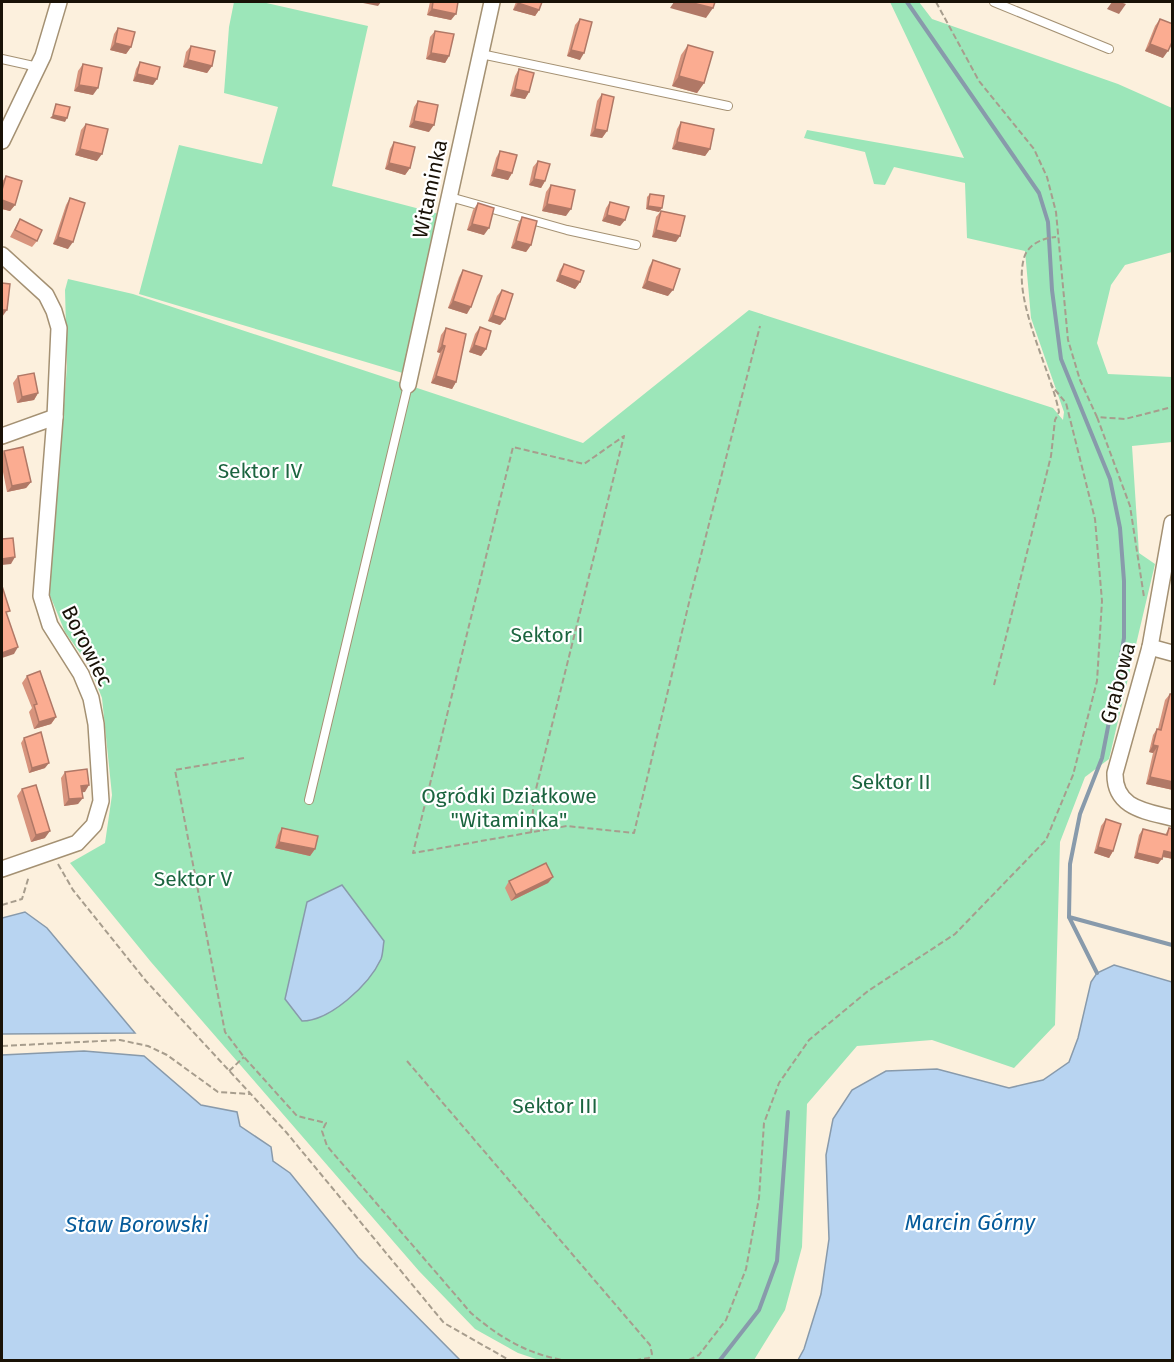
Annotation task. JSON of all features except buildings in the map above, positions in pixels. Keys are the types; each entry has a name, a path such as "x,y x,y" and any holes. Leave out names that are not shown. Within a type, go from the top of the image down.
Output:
{"street":[{"path":"2,141 38,67 53,27 58,2"},
{"name":"Witaminka","path":"408,385 492,2"},
{"name":"Borowiec","path":"2,255 40,288 54,310 59,334 41,596 50,625 81,674 91,698 96,724 101,801 96,820 86,836 77,843 2,869"},
{"path":"2,436 55,417"},
{"name":"Grabowa","path":"1173,523 1150,647 1115,773 1115,783 1125,802 1133,808 1173,818"},
{"path":"1150,647 1173,653"}],"lane":[{"path":"994,2 1109,49"},
{"path":"481,54 728,106"},
{"path":"2,59 38,67"},
{"path":"450,196 567,230 636,245"},
{"path":"309,800 408,385"}],"path":[{"path":"936,2 979,81 1034,149 1047,177 1056,212 1056,237 1068,340 1080,380 1097,417 1130,506 1144,602"},
{"path":"994,685 1051,456 1055,420 1059,412 1023,285 1024,257 1031,246 1044,238 1056,237"},
{"path":"531,833 534,797 624,436 584,464 513,447 412,853 531,833 567,826 634,833 692,590 760,326"},
{"path":"688,1360 699,1354 726,1320 746,1269 759,1198 764,1123 779,1083 808,1040 868,991 955,934 1046,840 1073,775 1097,681 1102,602 1095,519 1066,403 1051,385"},
{"path":"1097,417 1125,419 1173,407"},
{"path":"244,758 175,770 225,1032 243,1057 297,1116 326,1123 322,1131 327,1146 471,1313 496,1335 539,1356 563,1360"},
{"path":"51,853 73,890 146,981 286,1132 444,1323 509,1360"},
{"path":"2,904 22,899 34,858"},
{"path":"2,1046 120,1040 148,1046 167,1055 218,1092 250,1094"},
{"path":"229,1071 243,1057"},
{"path":"407,1061 650,1345 652,1354 649,1358 637,1360"}],"green space":[{"path":"234,2 262,2 368,26 332,186 439,214 406,374 139,294 179,145 262,164 278,107 224,93 229,27"},
{"name":"Ogródki Działkowe \"Witaminka\"","path":"890,2 919,2 932,19 1118,84 1172,108 1172,252 1125,265 1111,285 1097,343 1108,374 1172,377 1172,442 1132,446 1139,553 1155,564 1109,759 1085,777 1060,842 1055,1025 1014,1068 932,1040 857,1046 807,1104 802,1247 785,1310 754,1360 539,1360 518,1353 475,1329 419,1271 151,962 70,863 105,843 112,795 102,698 90,667 65,632 49,593 67,366 65,290 68,279 133,294 583,443 749,310 1053,408 1063,420 1064,412 1031,318 1025,251 967,238 965,183 894,167 885,185 874,184 865,152 804,138 807,130 964,158"}],"water":[{"path":"342,885 384,941 382,957 368,980 348,1000 324,1015 302,1021 285,999 307,902"},
{"path":"25,912 47,928 135,1033 2,1034 2,918"},
{"name":"Marcin Górny","path":"1114,965 1172,982 1172,1360 798,1360 804,1349 821,1294 829,1239 826,1155 833,1119 852,1090 886,1071 937,1069 1009,1088 1043,1080 1069,1062 1078,1038 1091,982 1097,973"},
{"name":"Staw Borowski","path":"84,1051 144,1056 201,1105 237,1112 240,1126 271,1147 273,1161 290,1173 358,1257 460,1360 2,1360 2,1055"}],"waterway":[{"path":"907,2 1039,193 1048,222 1052,290 1061,359 1110,479 1120,528 1124,581 1124,638 1102,758 1080,814 1070,864 1069,917 1097,973"},
{"path":"1069,917 1172,945"},
{"path":"720,1360 759,1310 777,1261 788,1112"}],"park label":[{"name":"Sektor IV","path":"260,471"},
{"name":"Sektor I","path":"547,635"},
{"name":"Sektor II","path":"891,782"},
{"name":"Sektor V","path":"193,879"},
{"name":"Sektor III","path":"555,1106"}]}
